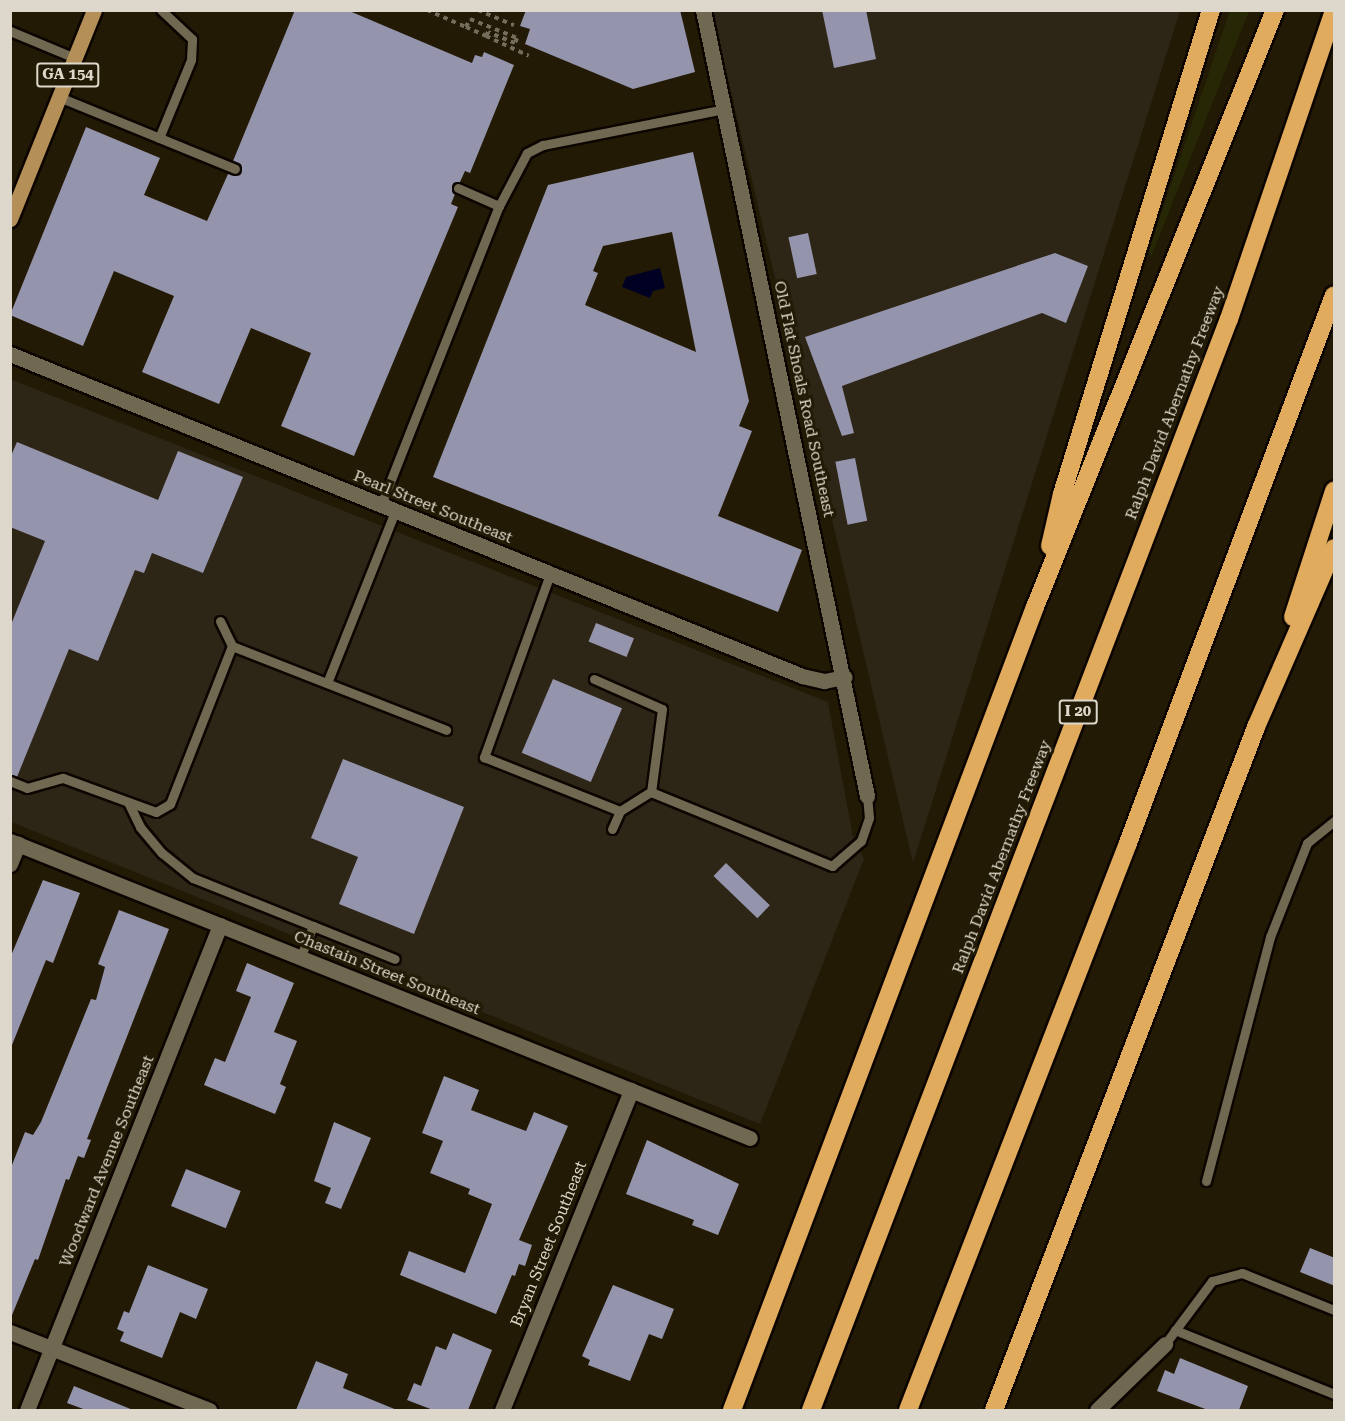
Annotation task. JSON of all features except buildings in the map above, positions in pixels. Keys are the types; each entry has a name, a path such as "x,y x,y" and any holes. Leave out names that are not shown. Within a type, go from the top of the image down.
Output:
{"highway":[{"path":"1035,607 1062,494 1211,10"},
{"path":"732,1410 745,1370 1035,607 1275,10"},
{"name":"Ralph David Abernathy Freeway","path":"811,1410 1228,319 1334,10"},
{"path":"908,1410 1128,843 1335,295"},
{"path":"994,1410 1256,727 1335,491"},
{"path":"1256,727 1335,548"},
{"path":"725,1410 745,1370"}],"main road":[{"name":"GA 154","path":"10,219 94,10"}],"street":[{"name":"Old Flat Shoals Road Southeast","path":"703,10 845,677 867,796"},
{"name":"Pearl Street Southeast","path":"10,354 801,676 824,681 845,677"},
{"path":"10,864 14,843"},
{"name":"Chastain Street Southeast","path":"14,843 750,1138"},
{"name":"Woodward Avenue Southeast","path":"27,1410 220,926"},
{"name":"Bryan Street Southeast","path":"502,1410 630,1090"},
{"path":"10,1332 209,1410"},
{"path":"1097,1410 1165,1344"}],"lane":[{"path":"159,138 191,60 192,39 161,10"},
{"path":"10,31 75,58"},
{"path":"60,97 235,169"},
{"path":"327,683 388,508 499,206 516,168 526,153 543,145 724,109"},
{"path":"458,188 499,206"},
{"path":"550,574 484,757 620,811"},
{"path":"220,621 232,646 446,730"},
{"path":"10,781 27,788 63,778 156,812 170,804 232,646"},
{"path":"594,679 662,709 651,792"},
{"path":"612,829 620,811 651,792"},
{"path":"651,792 832,866 861,841 869,818 867,796"},
{"path":"128,802 140,826 162,853 192,878 395,960"},
{"path":"1206,1181 1270,937 1307,843 1335,821"},
{"path":"300,958 313,926"},
{"path":"1165,1344 1212,1281 1242,1272 1335,1311"},
{"path":"1175,1329 1335,1394"}],"path":[{"path":"427,10 529,56"},
{"path":"478,10 514,25"},
{"path":"466,27 470,19 517,38 515,43 488,32 486,36"}],"shaded area":[{"path":"712,11 1180,11 913,863"},
{"path":"10,379 828,702 853,837 864,859 760,1124 11,822"}],"green space":[{"path":"1230,10 1249,11 1151,257 1149,250"}],"water":[{"path":"660,268 665,288 653,291 650,298 622,287 626,277"}]}
